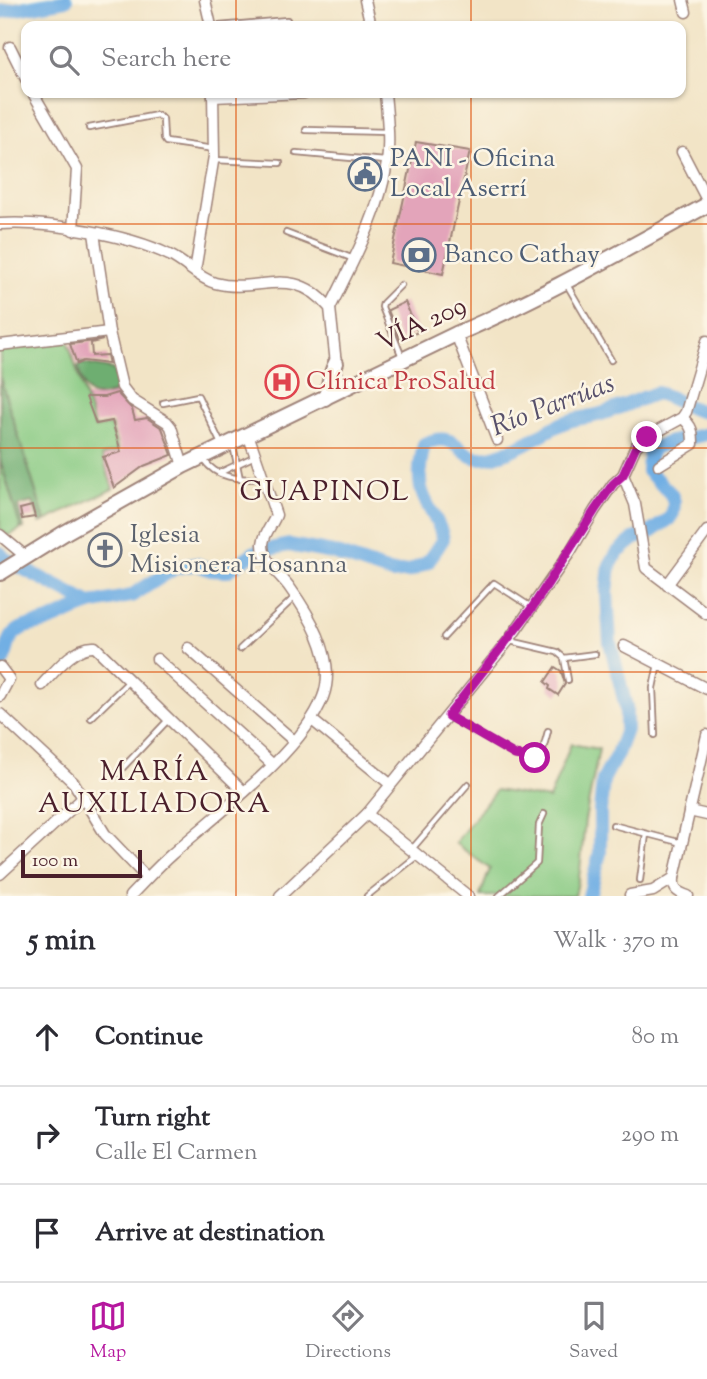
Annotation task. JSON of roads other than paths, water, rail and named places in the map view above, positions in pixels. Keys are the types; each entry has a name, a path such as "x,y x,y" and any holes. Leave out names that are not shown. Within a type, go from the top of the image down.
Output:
{"main road":[{"name":"VÍA 209","path":"14,564 183,466 456,334 501,315 625,252 707,203"},
{"path":"332,395 332,372 336,363"}],"street":[{"path":"205,0 210,21"},
{"path":"365,0 370,21"},
{"path":"683,0 686,12"},
{"path":"10,47 21,69"},
{"path":"36,98 77,169 72,230"},
{"path":"195,271 213,160 213,98"},
{"path":"330,308 374,217 387,161 385,98"},
{"path":"682,152 707,203"},
{"path":"0,224 23,223 94,233 151,247 220,284 271,282 304,287 322,298 330,308 336,363"},
{"path":"94,233 109,332 126,395 167,422 183,466"},
{"path":"0,345 109,332"},
{"path":"456,334 497,440"},
{"path":"279,896 367,814 509,640 595,510 613,484 623,475 636,446 684,415 707,341"},
{"path":"659,465 693,444 693,432 684,415"},
{"path":"130,896 272,764 312,720 325,694 327,666 319,640 296,596 265,558 263,542 276,515 247,434"},
{"path":"623,475 635,503 646,568 707,614"},
{"path":"667,585 707,531"},
{"path":"0,535 14,564"},
{"path":"42,685 73,656 90,646 95,647 244,792"},
{"path":"624,646 707,689"},
{"path":"188,648 294,741"},
{"path":"157,659 272,764"},
{"path":"0,696 9,679 2,669"},
{"path":"0,714 62,769 105,834 147,878"},
{"path":"312,720 390,784"},
{"path":"688,896 673,888 674,878 707,735"},
{"path":"0,874 83,797"},
{"path":"689,811 707,815"},
{"path":"367,814 468,896"},
{"path":"630,895 653,891 674,878"}],"lane":[{"path":"276,21 287,20"},
{"path":"89,128 157,115 163,119 166,142 214,149"},
{"path":"306,130 388,132"},
{"path":"296,153 387,161"},
{"path":"213,160 280,163"},
{"path":"286,233 354,260"},
{"path":"565,282 611,360"},
{"path":"401,285 382,307 403,361"},
{"path":"163,403 198,396 228,444 240,479"},
{"path":"218,474 255,456"},
{"path":"202,457 212,471 218,474 240,479 264,479"},
{"path":"444,637 495,583 532,608"},
{"path":"240,649 296,596"},
{"path":"509,640 557,652 564,658 568,680"},
{"path":"564,658 595,654"},
{"path":"655,735 653,688 658,663"},
{"path":"91,719 129,682"},
{"path":"448,716 515,755 526,758 535,758 542,753 548,731"},
{"path":"115,776 169,720"},
{"path":"367,896 415,853 468,784"},
{"path":"499,896 537,863 539,825 544,814"},
{"path":"613,825 683,843"},
{"path":"639,880 646,834"}],"waterway":[{"path":"0,12 66,0"},
{"name":"Río Parrúas","path":"0,553 5,559 90,604 131,596 175,568 196,564 211,570 227,571 255,552 289,545 333,553 392,573 410,571 428,562 443,539 421,488 420,471 424,444 444,440 474,457 491,457 574,419 601,414 656,393 707,412"},
{"path":"589,896 600,853 603,780 626,730 626,707 610,642 607,593 610,565 618,552 634,539 649,533 669,519 673,513 674,502 671,494 648,471 653,448 707,434"},
{"path":"0,665 11,638 17,631 90,604"}],"place":[{"name":"PANI - Oficina Local Aserrí","path":"365,174"},
{"name":"Banco Cathay","path":"419,255"},
{"name":"Clínica ProSalud","path":"282,382"},
{"name":"Iglesia Misionera Hosanna","path":"105,550"}],"district":[{"name":"GUAPINOL","path":"325,493"},
{"name":"MARÍA AUXILIADORA","path":"155,789"}]}
